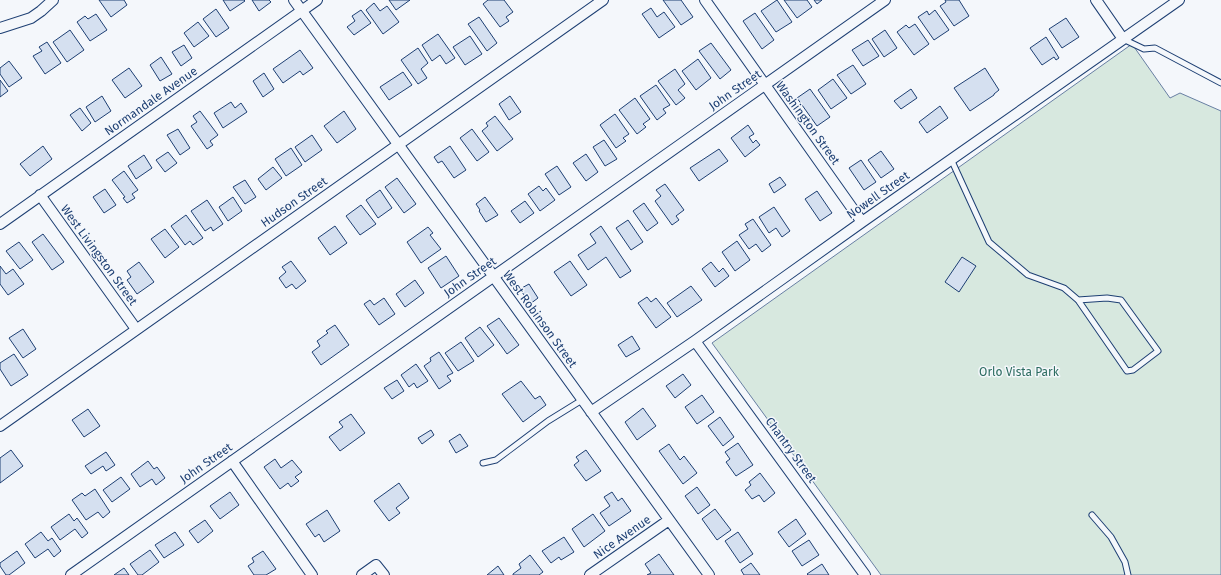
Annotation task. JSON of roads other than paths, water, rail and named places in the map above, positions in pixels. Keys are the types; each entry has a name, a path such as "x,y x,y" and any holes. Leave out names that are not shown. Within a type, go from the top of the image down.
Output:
{"street":[{"path":"0,28 31,18 53,0"},
{"name":"West Robinson Street","path":"294,0 709,575"},
{"name":"Normandale Avenue","path":"0,224 317,0"},
{"name":"Hudson Street","path":"0,426 603,0"},
{"name":"Washington Street","path":"705,0 862,222"},
{"name":"John Street","path":"71,575 885,0"},
{"path":"1096,0 1123,39"},
{"name":"Nowell Street","path":"591,412 695,341 1179,0"},
{"name":"West Livingston Street","path":"40,195 136,329"},
{"name":"Chantry Street","path":"695,341 865,575"},
{"path":"232,461 312,575"},
{"name":"Nice Avenue","path":"590,575 669,520"},
{"path":"362,575 376,565 384,575"}],"lane":[{"path":"1123,39 1144,49 1155,48 1221,83"},
{"path":"952,159 989,242 1028,275 1064,288 1078,300 1127,370 1133,370 1158,351 1121,300 1106,298 1078,300"},
{"path":"483,463 496,460 510,451 523,439 548,421 582,400"},
{"path":"1092,515 1111,537 1125,562 1128,575"}],"park label":[{"name":"Orlo Vista Park","path":"1019,372"}]}
